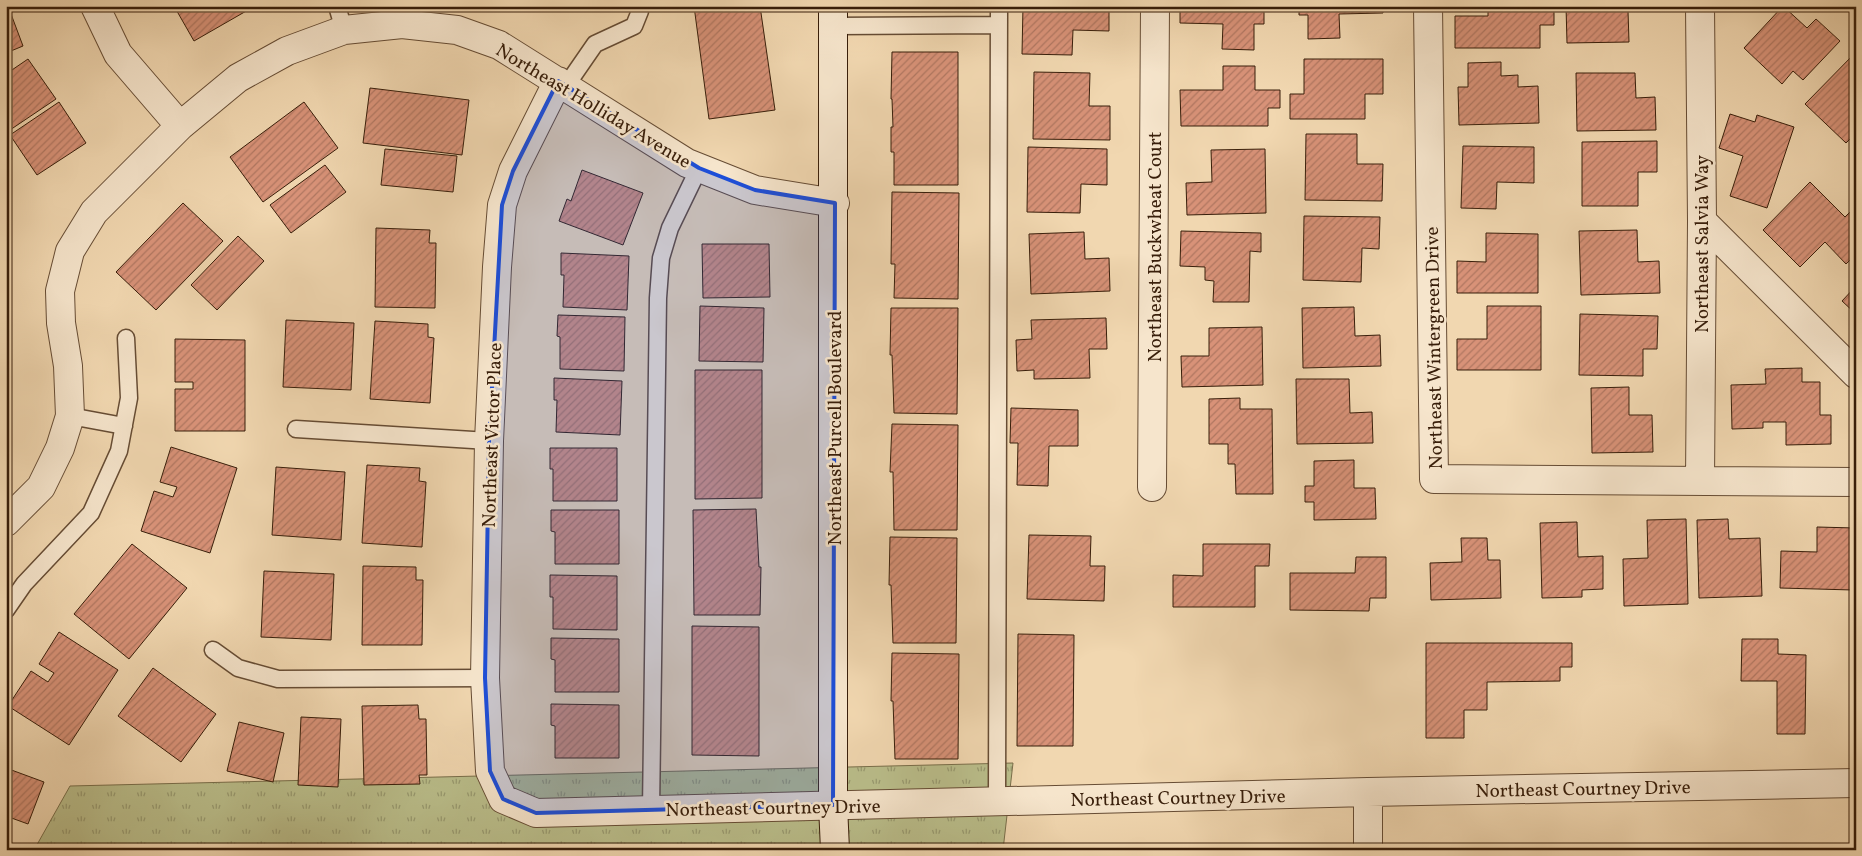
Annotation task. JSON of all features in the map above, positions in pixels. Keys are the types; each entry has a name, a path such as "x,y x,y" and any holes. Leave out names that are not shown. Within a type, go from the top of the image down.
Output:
{"street":[{"path":"95,6 118,54 180,126"},
{"name":"Northeast Buckwheat Court","path":"1152,487 1155,6"},
{"name":"Northeast Wintergreen Drive","path":"1428,6 1434,479 1856,482"},
{"name":"Northeast Salvia Way","path":"1700,6 1702,221 1700,482"},
{"name":"Northeast Purcell Boulevard","path":"833,16 833,805 835,850"},
{"name":"Northeast Holliday Avenue","path":"6,522 41,487 60,448 70,416 68,366 61,323 60,291 70,251 94,212 180,126 238,78 287,51 340,18 457,30 500,45 687,163 755,190 834,203"},
{"name":"Northeast Victor Place","path":"503,799 490,771 485,678 489,440 497,267 502,205 512,170 562,83"},
{"path":"1702,221 1856,374"},
{"name":"Northeast Courtney Drive","path":"503,799 536,813 1368,792 1856,783"},
{"path":"1368,792 1368,850"}],"lane":[{"path":"562,83 595,44 634,26 640,11 639,6"},
{"path":"997,802 999,6"},
{"path":"833,16 999,25"},
{"path":"651,810 660,266 670,228 699,168"},
{"path":"6,610 24,584 91,513 119,451 129,398 126,338"},
{"path":"70,416 124,426"},
{"path":"296,429 489,440"},
{"path":"213,650 238,668 278,679 485,678"}],"highlighted area":[{"path":"558,81 699,168 755,190 835,203 833,805 536,813 503,799 490,771 485,678 489,441 502,205 513,171"}],"green space":[{"path":"1013,763 1003,850 34,850 70,786"}],"building":[{"path":"6,6 8,6 23,46 6,53"},
{"path":"174,6 255,6 194,41"},
{"path":"694,6 760,6 775,110 709,119"},
{"path":"1023,6 1109,6 1109,31 1073,30 1072,55 1022,54"},
{"path":"1180,6 1264,6 1264,24 1254,24 1254,50 1222,49 1223,24 1180,23"},
{"path":"1299,6 1383,6 1383,13 1339,14 1340,38 1308,39 1308,15 1299,15"},
{"path":"1488,6 1554,6 1554,25 1540,25 1540,48 1455,48 1455,16 1488,16"},
{"path":"1566,6 1656,6 1656,11 1628,11 1629,42 1567,43"},
{"path":"1783,6 1807,28 1816,19 1840,41 1803,80 1793,71 1782,84 1744,48"},
{"path":"892,52 958,52 958,185 894,185 894,152 891,152 891,127 893,127 891,99"},
{"path":"1856,52 1856,133 1846,143 1805,104"},
{"path":"28,59 56,99 7,132 6,74"},
{"path":"1304,59 1383,59 1383,94 1365,94 1365,119 1290,119 1290,94 1304,94"},
{"path":"1501,62 1501,76 1518,75 1518,87 1538,86 1539,123 1459,125 1458,87 1468,87 1468,63"},
{"path":"1223,66 1255,66 1255,90 1280,90 1280,108 1268,108 1268,126 1181,126 1180,90 1223,90"},
{"path":"1034,72 1090,73 1089,106 1110,106 1110,140 1033,139"},
{"path":"1576,73 1635,73 1636,98 1655,97 1656,130 1577,131"},
{"path":"370,88 469,100 462,155 363,143"},
{"path":"59,102 86,143 37,175 10,135"},
{"path":"304,102 338,148 263,202 230,157"},
{"path":"1730,114 1755,122 1757,115 1794,127 1767,208 1730,196 1743,156 1719,148"},
{"path":"1306,134 1357,134 1357,164 1383,164 1382,201 1305,200"},
{"path":"1657,141 1657,172 1638,172 1638,206 1582,206 1582,142"},
{"path":"1463,146 1534,147 1534,183 1497,182 1496,209 1461,208"},
{"path":"1028,147 1107,149 1107,185 1081,184 1080,213 1027,212"},
{"path":"385,149 457,156 453,192 381,185"},
{"path":"1265,149 1266,213 1187,215 1186,183 1212,182 1211,150"},
{"path":"325,165 346,192 291,233 270,205"},
{"path":"582,170 643,193 623,245 559,221 567,199 571,201"},
{"path":"1810,182 1845,217 1856,206 1856,254 1846,264 1825,242 1800,267 1763,230"},
{"path":"892,192 959,193 958,299 894,298 895,264 891,264"},
{"path":"183,203 223,241 156,310 116,272"},
{"path":"1304,216 1380,217 1379,249 1362,248 1361,282 1303,280"},
{"path":"376,228 430,230 429,243 436,243 435,308 375,307"},
{"path":"1637,230 1638,262 1659,261 1660,293 1581,295 1579,231"},
{"path":"1181,231 1261,233 1261,252 1250,251 1249,302 1213,302 1214,281 1205,280 1205,267 1180,266"},
{"path":"1084,232 1085,259 1109,258 1110,291 1031,294 1029,234"},
{"path":"1486,233 1538,234 1538,293 1457,293 1457,261 1486,262"},
{"path":"238,236 264,261 217,310 191,285"},
{"path":"702,244 769,244 770,297 703,298"},
{"path":"561,253 629,256 627,310 563,307 564,275 561,275"},
{"path":"1856,286 1856,314 1842,301"},
{"path":"700,306 764,308 763,362 699,361"},
{"path":"1487,306 1541,306 1541,370 1457,370 1457,339 1487,339"},
{"path":"1354,307 1355,336 1380,335 1381,366 1303,368 1302,308"},
{"path":"891,308 958,308 957,414 894,413 892,355 890,355"},
{"path":"1580,314 1658,316 1657,349 1643,349 1643,376 1579,375"},
{"path":"558,315 625,317 624,371 560,369 560,337 557,336"},
{"path":"1106,318 1107,349 1089,349 1090,378 1034,379 1034,370 1017,371 1016,340 1032,339 1031,320"},
{"path":"286,320 354,323 351,390 283,387"},
{"path":"375,321 428,324 428,337 434,338 430,403 370,399"},
{"path":"1262,327 1263,385 1182,387 1181,356 1209,356 1209,328"},
{"path":"175,339 245,340 245,431 175,431 175,389 193,389 193,382 175,382"},
{"path":"1802,368 1802,382 1820,382 1820,415 1831,415 1831,444 1786,445 1786,422 1763,422 1763,428 1732,429 1731,385 1766,384 1765,369"},
{"path":"695,370 762,370 762,498 695,499"},
{"path":"554,378 622,381 620,435 556,432 557,400 554,400"},
{"path":"1296,379 1349,379 1350,413 1372,412 1373,443 1297,444"},
{"path":"1629,387 1629,415 1652,415 1653,452 1592,453 1591,388"},
{"path":"1240,398 1240,409 1272,409 1273,494 1236,494 1235,464 1228,464 1228,444 1209,444 1209,399"},
{"path":"1011,408 1078,410 1078,446 1049,446 1048,486 1017,485 1018,443 1010,443"},
{"path":"892,424 958,425 957,530 894,530 893,472 890,472"},
{"path":"171,447 237,468 210,553 141,531 154,491 173,497 177,487 160,482"},
{"path":"550,448 617,448 617,501 553,501 553,469 550,469"},
{"path":"1354,460 1354,488 1375,488 1376,519 1314,520 1314,502 1305,502 1305,486 1314,486 1314,461"},
{"path":"367,465 420,468 419,481 426,482 422,547 362,543"},
{"path":"276,467 345,472 341,540 272,535"},
{"path":"756,509 759,567 761,567 760,615 694,615 693,510"},
{"path":"551,510 619,510 619,564 555,564 555,532 551,531"},
{"path":"1686,519 1688,604 1624,606 1623,559 1648,558 1647,520"},
{"path":"1728,519 1729,539 1760,538 1762,596 1699,598 1697,520"},
{"path":"1577,522 1578,557 1603,556 1603,589 1582,590 1582,597 1542,598 1540,523"},
{"path":"1817,527 1855,528 1853,590 1780,588 1781,551 1817,552"},
{"path":"1029,535 1091,536 1090,566 1105,566 1104,601 1027,599"},
{"path":"890,537 957,538 956,643 893,643 891,585 889,585"},
{"path":"1461,538 1487,538 1488,560 1500,560 1501,598 1431,600 1430,563 1462,562"},
{"path":"132,544 187,588 129,659 74,614"},
{"path":"1203,544 1270,544 1269,566 1255,566 1255,607 1173,607 1173,575 1203,576"},
{"path":"1356,557 1386,557 1386,598 1370,598 1369,611 1290,610 1290,573 1355,573"},
{"path":"363,566 416,567 416,580 423,580 422,645 362,645"},
{"path":"264,571 334,574 331,640 261,637"},
{"path":"550,575 617,576 617,630 553,629 553,597 550,597"},
{"path":"692,626 759,627 759,756 692,755"},
{"path":"59,632 118,670 69,745 8,706 31,671 48,682 54,673 39,664"},
{"path":"1018,634 1074,635 1073,746 1017,746"},
{"path":"551,638 619,639 619,692 555,692 555,660 551,659"},
{"path":"1742,639 1778,639 1778,654 1806,655 1805,734 1777,734 1777,681 1741,681"},
{"path":"1426,643 1572,643 1572,667 1560,667 1560,681 1487,682 1487,710 1464,710 1464,738 1426,738"},
{"path":"892,653 959,654 958,759 895,759 893,701 891,701"},
{"path":"153,668 216,714 181,762 118,716"},
{"path":"551,704 619,705 619,758 555,758 555,726 551,725"},
{"path":"418,705 419,719 426,719 427,775 419,775 420,784 364,785 362,706"},
{"path":"301,717 341,719 338,787 298,785"},
{"path":"239,722 284,733 273,782 227,771"},
{"path":"6,768 44,782 28,824 6,816"}]}
